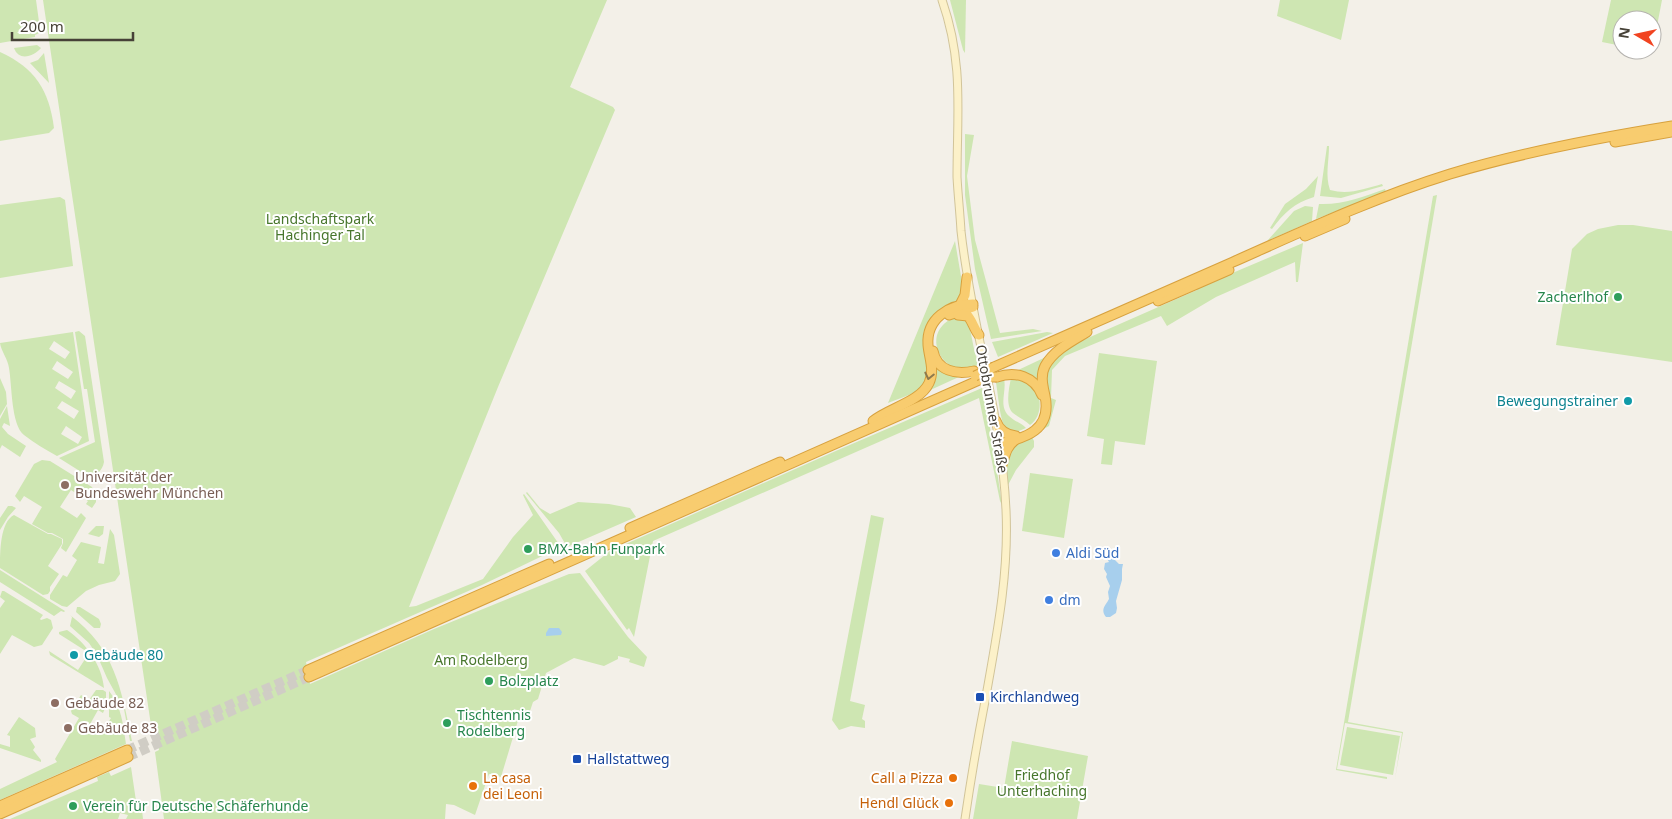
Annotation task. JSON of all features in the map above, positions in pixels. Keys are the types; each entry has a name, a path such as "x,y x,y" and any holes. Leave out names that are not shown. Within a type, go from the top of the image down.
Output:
{"highway":[{"path":"973,306 950,314 941,320 934,329 932,342 936,360 940,365 950,371 975,377 986,377 996,369 1400,191 1451,174 1510,158 1579,142 1672,126"},
{"path":"308,674 565,561 873,421 1087,332 1312,230 1401,197 1509,164 1586,147 1672,132"},
{"path":"960,305 965,295 967,277"},
{"path":"873,421 882,413 917,397 929,383 931,361 928,346 929,331 936,319 960,305 973,306"},
{"path":"950,314 968,316 973,328 979,335"},
{"path":"999,441 1032,434 1038,428 1044,418 1046,399 1042,379 1045,367 1061,348 1087,332"},
{"path":"996,369 1028,378 1041,393 1043,405 1039,421 1029,432 1016,438 1010,444 1006,450 1002,465"},
{"path":"579,554 975,377"},
{"path":"996,421 999,428 1016,438"},
{"path":"0,806 127,754 0,814"}],"main road":[{"name":"Ottobrunner Straße","path":"944,0 958,69 958,190 967,277 996,421 1006,504 1006,551 1002,603 965,819"}],"green space":[{"path":"0,0 36,0 39,33 35,37 0,43"},
{"name":"Landschaftspark Hachinger Tal","path":"43,0 607,0 570,87 613,107 615,110 498,387 409,607 416,606 483,579 513,537 533,515 524,494 561,547 482,585 306,662 310,684 434,629 569,574 580,573 628,637 647,657 644,667 629,662 630,659 618,656 618,659 604,666 574,658 546,673 538,699 533,702 529,714 514,709 513,712 520,714 501,777 489,774 475,815 454,805 446,804 445,819 164,819 155,752 159,750 155,730 152,732"},
{"path":"950,0 966,0 965,53 963,50"},
{"path":"1280,0 1349,0 1341,40 1277,16"},
{"path":"1611,0 1662,0 1660,10 1612,10 1612,44 1602,42"},
{"path":"37,45 41,48 27,56 19,55 14,48"},
{"path":"0,52 22,65 31,73 44,91 52,114 54,128 49,133 0,141"},
{"path":"44,53 49,83 30,63 38,60"},
{"path":"965,134 974,135 967,176 975,240 1000,333 1033,329 1042,331 991,339 975,269 965,195"},
{"path":"1327,146 1329,146 1327,174 1330,190 1350,192 1382,184 1383,186 1341,198 1320,196"},
{"path":"1318,176 1314,197 1307,199 1285,213 1272,229 1270,228 1285,204 1306,189"},
{"path":"1385,189 1386,192 1316,219 1319,204 1345,202"},
{"path":"1437,195 1348,722 1403,732 1395,779 1402,733 1345,723 1337,769 1387,777 1387,779 1336,770 1433,196"},
{"path":"60,197 65,200 73,266 0,278 0,205"},
{"path":"1305,206 1313,207 1312,221 1267,241 1294,211"},
{"name":"Zacherlhof","path":"1618,225 1633,225 1672,231 1672,362 1556,345 1572,249 1587,234 1598,229"},
{"path":"955,241 963,288 961,299 929,324 930,351 928,369 922,385 917,391 888,403"},
{"path":"1303,243 1298,282 1296,282 1295,262 1216,297 1167,326 1161,316 1065,356 1052,370 1051,398 1056,400 1049,426 1038,432 1043,424 1044,385 1050,361 1072,345 1197,290 1197,288"},
{"path":"955,317 966,318 979,364 968,369 958,369 948,364 941,356 937,346 937,335 943,325"},
{"path":"79,331 85,336 104,462 100,471 90,475 86,475 59,458 95,442 87,389 84,389 75,332"},
{"path":"73,332 89,441 57,456 24,435 14,414 10,375 0,343","holes":["54,341 70,352 65,359 49,349","57,361 73,372 68,379 52,369","59,381 76,391 71,399 55,388","62,401 79,411 74,419 57,408","66,426 82,437 78,444 61,434"]},
{"path":"1047,332 1053,333 998,357 992,342"},
{"path":"1099,353 1157,361 1145,445 1115,441 1112,465 1101,464 1104,439 1087,436"},
{"path":"1048,356 1039,384 1016,371"},
{"path":"933,362 961,376 926,392"},
{"path":"0,378 6,392 7,404 0,416"},
{"path":"1011,378 1026,381 1038,392 1039,410 1034,422 1030,425 1013,413 1009,406 1008,397"},
{"path":"1004,379 1004,408 1011,418 1026,428 1014,433 1007,430 1001,415 996,383"},
{"path":"982,388 993,443 1002,505 979,398 653,541 634,637 585,571 610,551"},
{"path":"7,406 10,426 4,423 2,427 8,434 26,446 20,457 2,445 0,449 0,419"},
{"path":"1032,437 1034,447 1016,470 1008,485 1006,465 1013,445"},
{"path":"42,460 50,461 92,487 96,496 96,502 92,508 86,504 88,501 71,490 60,507 77,518 81,513 86,518 66,552 61,548 63,539 32,524 42,507 24,496 20,502 15,496 34,464"},
{"path":"1030,473 1073,479 1064,538 1022,531"},
{"path":"527,492 540,508 550,514 578,502 609,504 630,508 636,517 567,547 559,533"},
{"path":"8,506 16,508 0,530 0,518"},
{"path":"14,515 48,534 62,539 62,544 48,566 59,574 50,587 48,594 43,595 0,568 3,531 9,519"},
{"path":"871,515 884,518 850,701 865,705 862,719 865,721 865,728 851,726 839,730 832,720"},
{"path":"96,526 104,526 103,534 99,537 88,534"},
{"path":"110,529 114,535 120,574 115,581 86,591 67,607 50,599 50,595 63,575 67,577 77,560 72,556 81,542 101,547 98,563 104,564"},
{"path":"0,570 65,611 61,611 54,616 0,582"},
{"path":"2,591 43,615 41,620 47,618 51,620 53,628 42,645 34,647 12,635 0,654 0,608 5,601 0,597"},
{"path":"77,607 99,619 100,628 94,628 76,612"},
{"path":"70,615 85,628 97,642 114,671 124,704 132,741 130,741 124,709 97,655 89,643 70,626 72,617"},
{"path":"67,630 81,641 92,655 103,679 104,688 50,655 49,651 78,670 89,653 59,634 59,632"},
{"path":"96,690 106,692 106,706 103,713 98,710 89,726 101,734 111,718 109,717 109,691 117,703 123,723 126,744 0,800 0,789 57,762 55,759 79,718 72,714 71,711 81,695 89,700"},
{"path":"19,717 35,728 36,737 30,739 35,747 33,750 41,762 0,748 0,744 10,747 10,736 7,735"},
{"path":"1347,727 1400,736 1393,775 1340,765"},
{"name":"Friedhof Unterhaching","path":"1012,741 1088,756 1077,819 973,819 979,784 1004,788"},
{"path":"131,767 136,801 141,801 143,819 126,819 128,815 120,813 118,819 10,819 98,781 97,777 109,772 111,776"}],"water":[{"path":"1109,551 1119,564 1123,564 1122,580 1116,601 1116,613 1106,617 1104,609 1109,599 1108,592 1110,586 1104,569 1105,563 1109,562 1105,555"},
{"path":"549,628 559,628 562,632 561,635 546,636"}],"tunnel":[{"path":"127,750 308,670"},
{"path":"128,757 309,677"}],"place":[{"name":"Zacherlhof","path":"1618,297"},
{"name":"Bewegungstrainer","path":"1628,401"},
{"name":"Universität der Bundeswehr München","path":"65,485"},
{"name":"BMX-Bahn Funpark","path":"528,549"},
{"name":"Aldi Süd","path":"1056,553"},
{"name":"dm","path":"1049,600"},
{"name":"Gebäude 80","path":"74,655"},
{"name":"Bolzplatz","path":"489,681"},
{"name":"Kirchlandweg","path":"980,697"},
{"name":"Gebäude 82","path":"55,703"},
{"name":"Tischtennis Rodelberg","path":"447,723"},
{"name":"Gebäude 83","path":"68,728"},
{"name":"Hallstattweg","path":"577,759"},
{"name":"Call a Pizza","path":"953,778"},
{"name":"La casa dei Leoni","path":"473,786"},
{"name":"Hendl Glück","path":"949,803"},
{"name":"Verein für Deutsche Schäferhunde","path":"73,806"}],"park label":[{"name":"Am Rodelberg","path":"481,660"}]}
